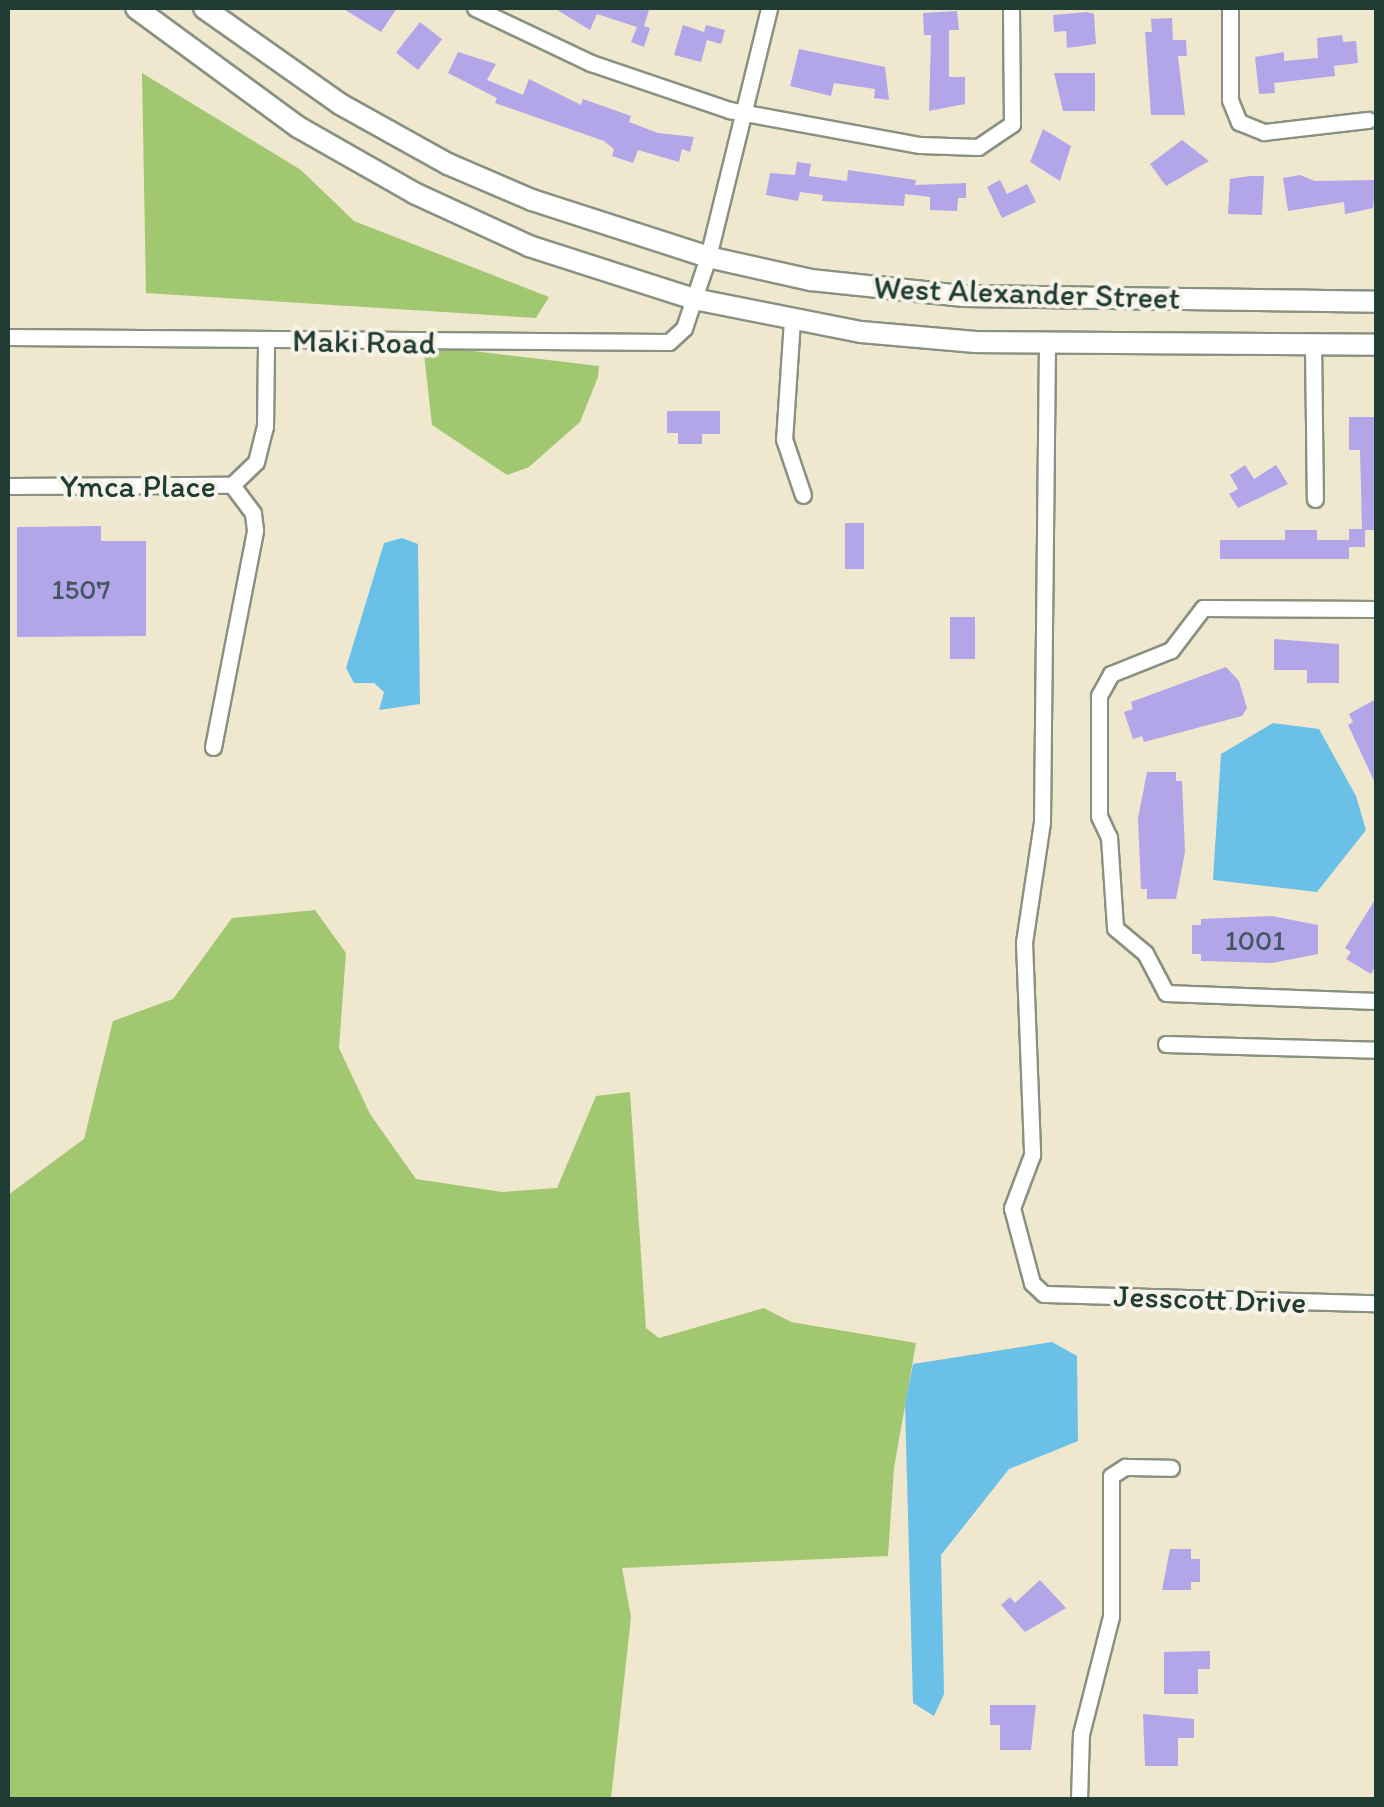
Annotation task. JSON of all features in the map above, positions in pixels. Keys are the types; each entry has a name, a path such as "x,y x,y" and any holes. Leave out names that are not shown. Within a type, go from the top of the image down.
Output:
{"main road":[{"name":"West Alexander Street","path":"136,8 298,127 414,193 529,246 694,299 792,320 918,338 1048,343 1376,345"},
{"name":"West Alexander Street","path":"204,8 340,104 448,164 624,232 708,257 811,280 964,296 1376,302"}],"street":[{"path":"476,8 591,62 746,114 920,145 978,147 1012,124 1011,8"},
{"name":"Maki Road","path":"8,337 650,346 669,342 684,328 708,257 769,8"},
{"path":"1230,8 1230,100 1239,122 1264,132 1368,120"},
{"path":"792,320 783,385 784,439 802,495"},
{"name":"Ymca Place","path":"8,486 232,485 256,462 265,427 266,340"},
{"name":"Jesscott Drive","path":"1048,343 1042,822 1024,942 1032,1154 1012,1208 1032,1283 1044,1294 1376,1303"},
{"path":"1313,344 1315,499"},
{"path":"213,747 255,530 252,514 232,485"},
{"path":"1376,609 1203,608 1171,650 1111,674 1099,696 1099,816 1109,837 1115,928 1145,953 1166,993 1376,1000"},
{"path":"1166,1044 1376,1050"},
{"path":"1080,1800 1081,1734 1111,1616 1111,1476 1125,1467 1170,1468"}],"green space":[{"path":"142,73 301,170 354,221 549,297 536,318 146,293"},
{"path":"423,345 599,366 598,377 580,422 529,467 507,475 432,425"},
{"path":"315,910 346,953 339,1048 370,1114 416,1179 502,1192 557,1188 596,1096 630,1092 646,1328 659,1338 764,1308 791,1322 916,1343 894,1468 888,1556 622,1568 631,1617 611,1799 8,1799 8,1195 84,1139 113,1021 173,999 232,918"}],"water":[{"path":"402,538 418,544 420,704 379,710 384,692 374,683 354,683 346,668 384,543"},
{"path":"1273,723 1319,729 1356,796 1366,830 1317,892 1213,880 1221,754"},
{"path":"1052,1342 1077,1356 1078,1441 1009,1469 941,1555 944,1694 934,1716 913,1703 905,1404 913,1364"}],"building":[{"path":"342,8 397,8 381,32"},
{"path":"554,8 649,10 644,26 650,28 644,47 631,42 637,27 597,14 590,30"},
{"path":"957,11 959,30 949,30 949,77 965,77 965,104 929,111 931,35 924,35 923,13"},
{"path":"1094,14 1096,44 1067,48 1066,31 1054,32 1053,15"},
{"path":"1172,18 1173,40 1186,40 1187,56 1178,56 1185,115 1151,115 1145,32 1152,32 1151,19"},
{"path":"420,22 442,39 418,70 396,53"},
{"path":"683,25 704,32 706,25 725,30 721,44 707,40 701,62 674,55"},
{"path":"1342,35 1343,42 1356,41 1358,63 1334,66 1335,76 1274,83 1275,93 1259,94 1255,57 1284,52 1284,61 1318,58 1317,38"},
{"path":"799,49 885,67 889,100 874,98 875,89 834,83 831,96 790,86"},
{"path":"458,52 496,64 487,80 523,95 529,79 581,105 583,99 631,116 629,122 658,133 694,137 690,152 682,149 679,162 638,150 633,163 612,156 614,149 604,141 495,103 497,98 448,73"},
{"path":"1054,73 1095,73 1095,111 1063,111"},
{"path":"1043,129 1071,146 1060,181 1030,162"},
{"path":"1182,140 1209,161 1166,186 1150,164"},
{"path":"797,162 811,164 809,176 847,181 848,170 916,180 915,185 966,183 966,198 958,198 957,211 930,210 930,197 905,194 904,206 822,201 823,195 800,192 798,201 766,195 770,173 795,175"},
{"path":"1300,175 1315,181 1376,180 1373,208 1345,214 1344,202 1288,211 1283,178"},
{"path":"1264,176 1262,215 1228,214 1230,179"},
{"path":"1000,180 1007,194 1027,184 1036,202 1002,218 987,187"},
{"path":"667,411 720,411 720,434 702,434 702,444 678,444 678,433 667,433"},
{"path":"1349,417 1376,417 1376,530 1365,530 1365,547 1349,547 1349,559 1220,559 1220,540 1285,540 1285,530 1317,530 1317,540 1349,540 1349,529 1362,529 1360,450 1349,450"},
{"path":"1245,465 1254,479 1276,465 1288,484 1238,508 1229,494 1238,489 1230,475"},
{"path":"845,523 864,523 864,569 845,569"},
{"path":"101,526 101,541 146,541 146,636 17,637 17,527"},
{"path":"950,617 975,617 975,659 950,659"},
{"path":"1274,639 1339,644 1339,683 1307,683 1307,670 1274,670"},
{"path":"1226,667 1239,681 1247,708 1242,716 1144,742 1142,736 1133,739 1124,712 1133,709 1131,702"},
{"path":"1376,699 1376,785 1348,725 1353,722 1349,714"},
{"path":"1147,772 1176,772 1176,781 1182,781 1185,852 1176,899 1147,899 1147,889 1141,889 1138,818"},
{"path":"1376,898 1376,965 1371,974 1346,959 1351,952 1345,948"},
{"path":"1272,916 1318,925 1318,954 1272,963 1201,961 1201,954 1192,954 1192,925 1201,925 1201,919"},
{"path":"1170,1549 1191,1549 1191,1559 1200,1559 1200,1582 1191,1582 1191,1590 1162,1590"},
{"path":"1040,1580 1066,1608 1025,1632 1001,1605 1010,1597 1015,1603"},
{"path":"1210,1651 1210,1669 1198,1669 1198,1694 1164,1694 1164,1652"},
{"path":"990,1705 1036,1705 1031,1750 1000,1750 1000,1725 990,1725"},
{"path":"1143,1714 1194,1719 1194,1738 1178,1738 1178,1766 1145,1766"}]}
